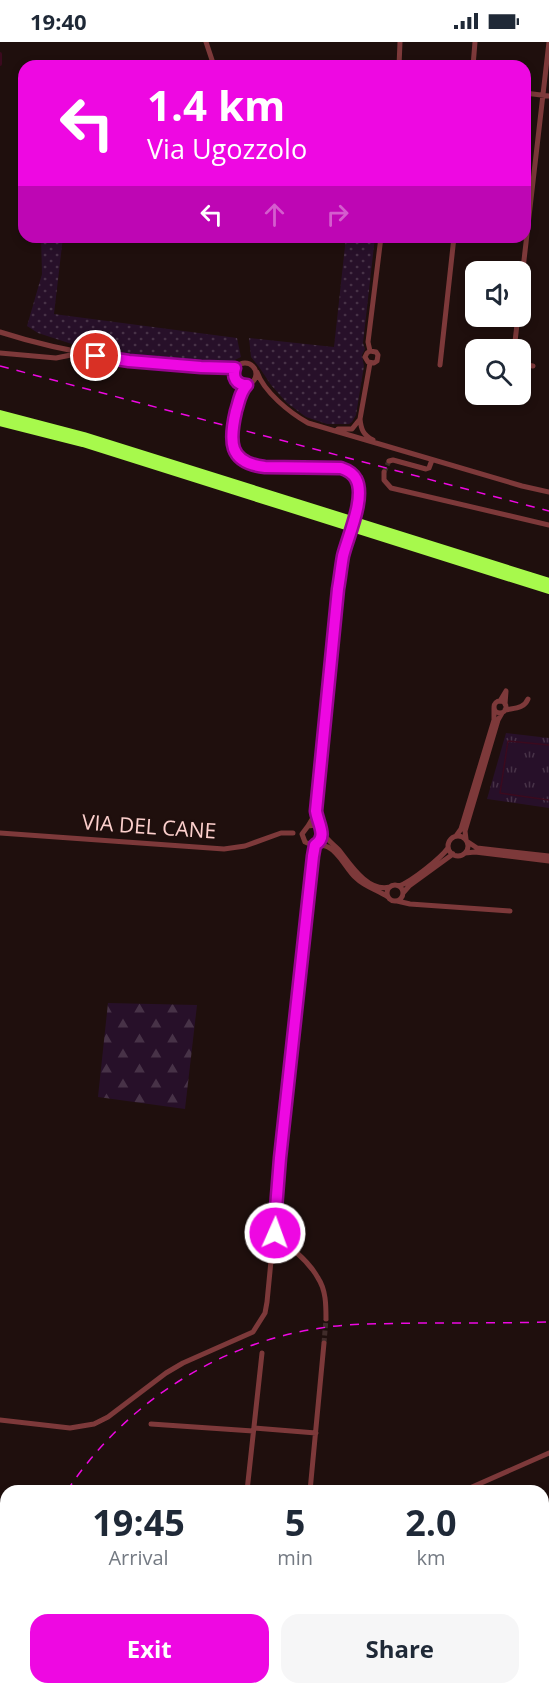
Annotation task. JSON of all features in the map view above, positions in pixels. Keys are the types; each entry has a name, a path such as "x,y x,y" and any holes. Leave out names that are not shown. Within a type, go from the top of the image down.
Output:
{"highway":[{"path":"0,414 84,436 549,582"},
{"path":"0,422 94,447 549,590"}],"street":[{"path":"206,42 212,60"},
{"path":"398,60 400,42"},
{"path":"474,60 475,42"},
{"path":"531,211 546,96 549,42"},
{"path":"531,94 546,96"},
{"path":"355,437 369,363 366,357 370,351 368,342 380,243"},
{"path":"440,365 453,243"},
{"path":"524,261 527,243"},
{"path":"0,332 80,354 121,360 219,369 235,368 241,363 249,363 254,367 265,387 296,416 308,423 549,492"},
{"path":"369,363 376,362 378,357 376,352 370,351"},
{"path":"0,353 56,358 80,354"},
{"path":"112,358 121,360"},
{"path":"235,368 234,374 240,389 240,396 232,444 238,457 253,466 341,468 349,471 356,479 359,490 338,589 316,811 322,840 316,845 313,856 282,1139 275,1226 275,1233 282,1243 296,1252 319,1279 326,1300 326,1319"},
{"path":"219,369 230,374 236,381 265,387"},
{"path":"240,396 243,389 255,380 256,372"},
{"path":"322,428 345,430 358,426"},
{"path":"358,426 365,435 385,446"},
{"path":"389,462 393,460 426,469 429,468 432,460"},
{"path":"384,472 384,480 391,488 549,525"},
{"path":"305,831 313,825 321,830 361,877 380,888 399,886 407,882 442,855 448,848 449,841 456,836 463,821 494,720 495,704 513,708 524,706 528,699"},
{"path":"494,708 497,712 504,707"},
{"path":"465,854 468,847 465,831 498,720 504,707"},
{"path":"313,856 305,831 316,811"},
{"name":"VIA DEL CANE","path":"0,833 224,849 245,846 281,833 305,831"},
{"path":"456,836 462,836 477,848 549,856"},
{"path":"308,844 325,845 360,882 392,900 410,904 510,911"},
{"path":"448,848 453,854 459,856 475,852 549,861"},
{"path":"397,901 409,886 453,854"},
{"path":"399,886 410,904"},
{"path":"388,897 390,887"},
{"path":"0,1420 70,1428 94,1424 108,1417 166,1373 253,1332 265,1313 271,1265 275,1254 275,1226"},
{"path":"275,1254 275,1247 282,1243"},
{"path":"275,1254 286,1251 296,1252"},
{"path":"311,1485 324,1343"},
{"path":"248,1485 262,1353"},
{"path":"151,1424 316,1432"},
{"path":"477,1485 549,1453"}],"green space":[{"path":"41,243 62,243 54,314 237,338 241,357 224,365 84,351 81,347 38,333 27,326 42,274"},
{"path":"345,243 374,243 363,343 364,366 356,415 352,422 327,424 306,417 287,403 251,357 249,338 334,347"},
{"path":"506,733 549,738 549,808 487,799"},
{"path":"108,1003 197,1005 185,1109 98,1097"}],"waterway":[{"path":"0,54 0,64"},
{"path":"549,745 508,741 500,793 549,800"}],"tunnel":[{"path":"384,472 389,461"},
{"path":"324,1343 326,1319"}],"railway":[{"path":"0,366 549,511"},
{"path":"71,1485 116,1431 145,1405 177,1382 210,1363 246,1348 283,1336 345,1325 549,1322"}],"route":[{"path":"96,356 219,369 235,368 235,379 238,383 247,385 240,396 232,435 232,444 238,457 253,466 341,468 349,471 356,479 359,490 338,589 316,811 323,835 320,842 315,845 313,856 288,1077 275,1233"}]}
